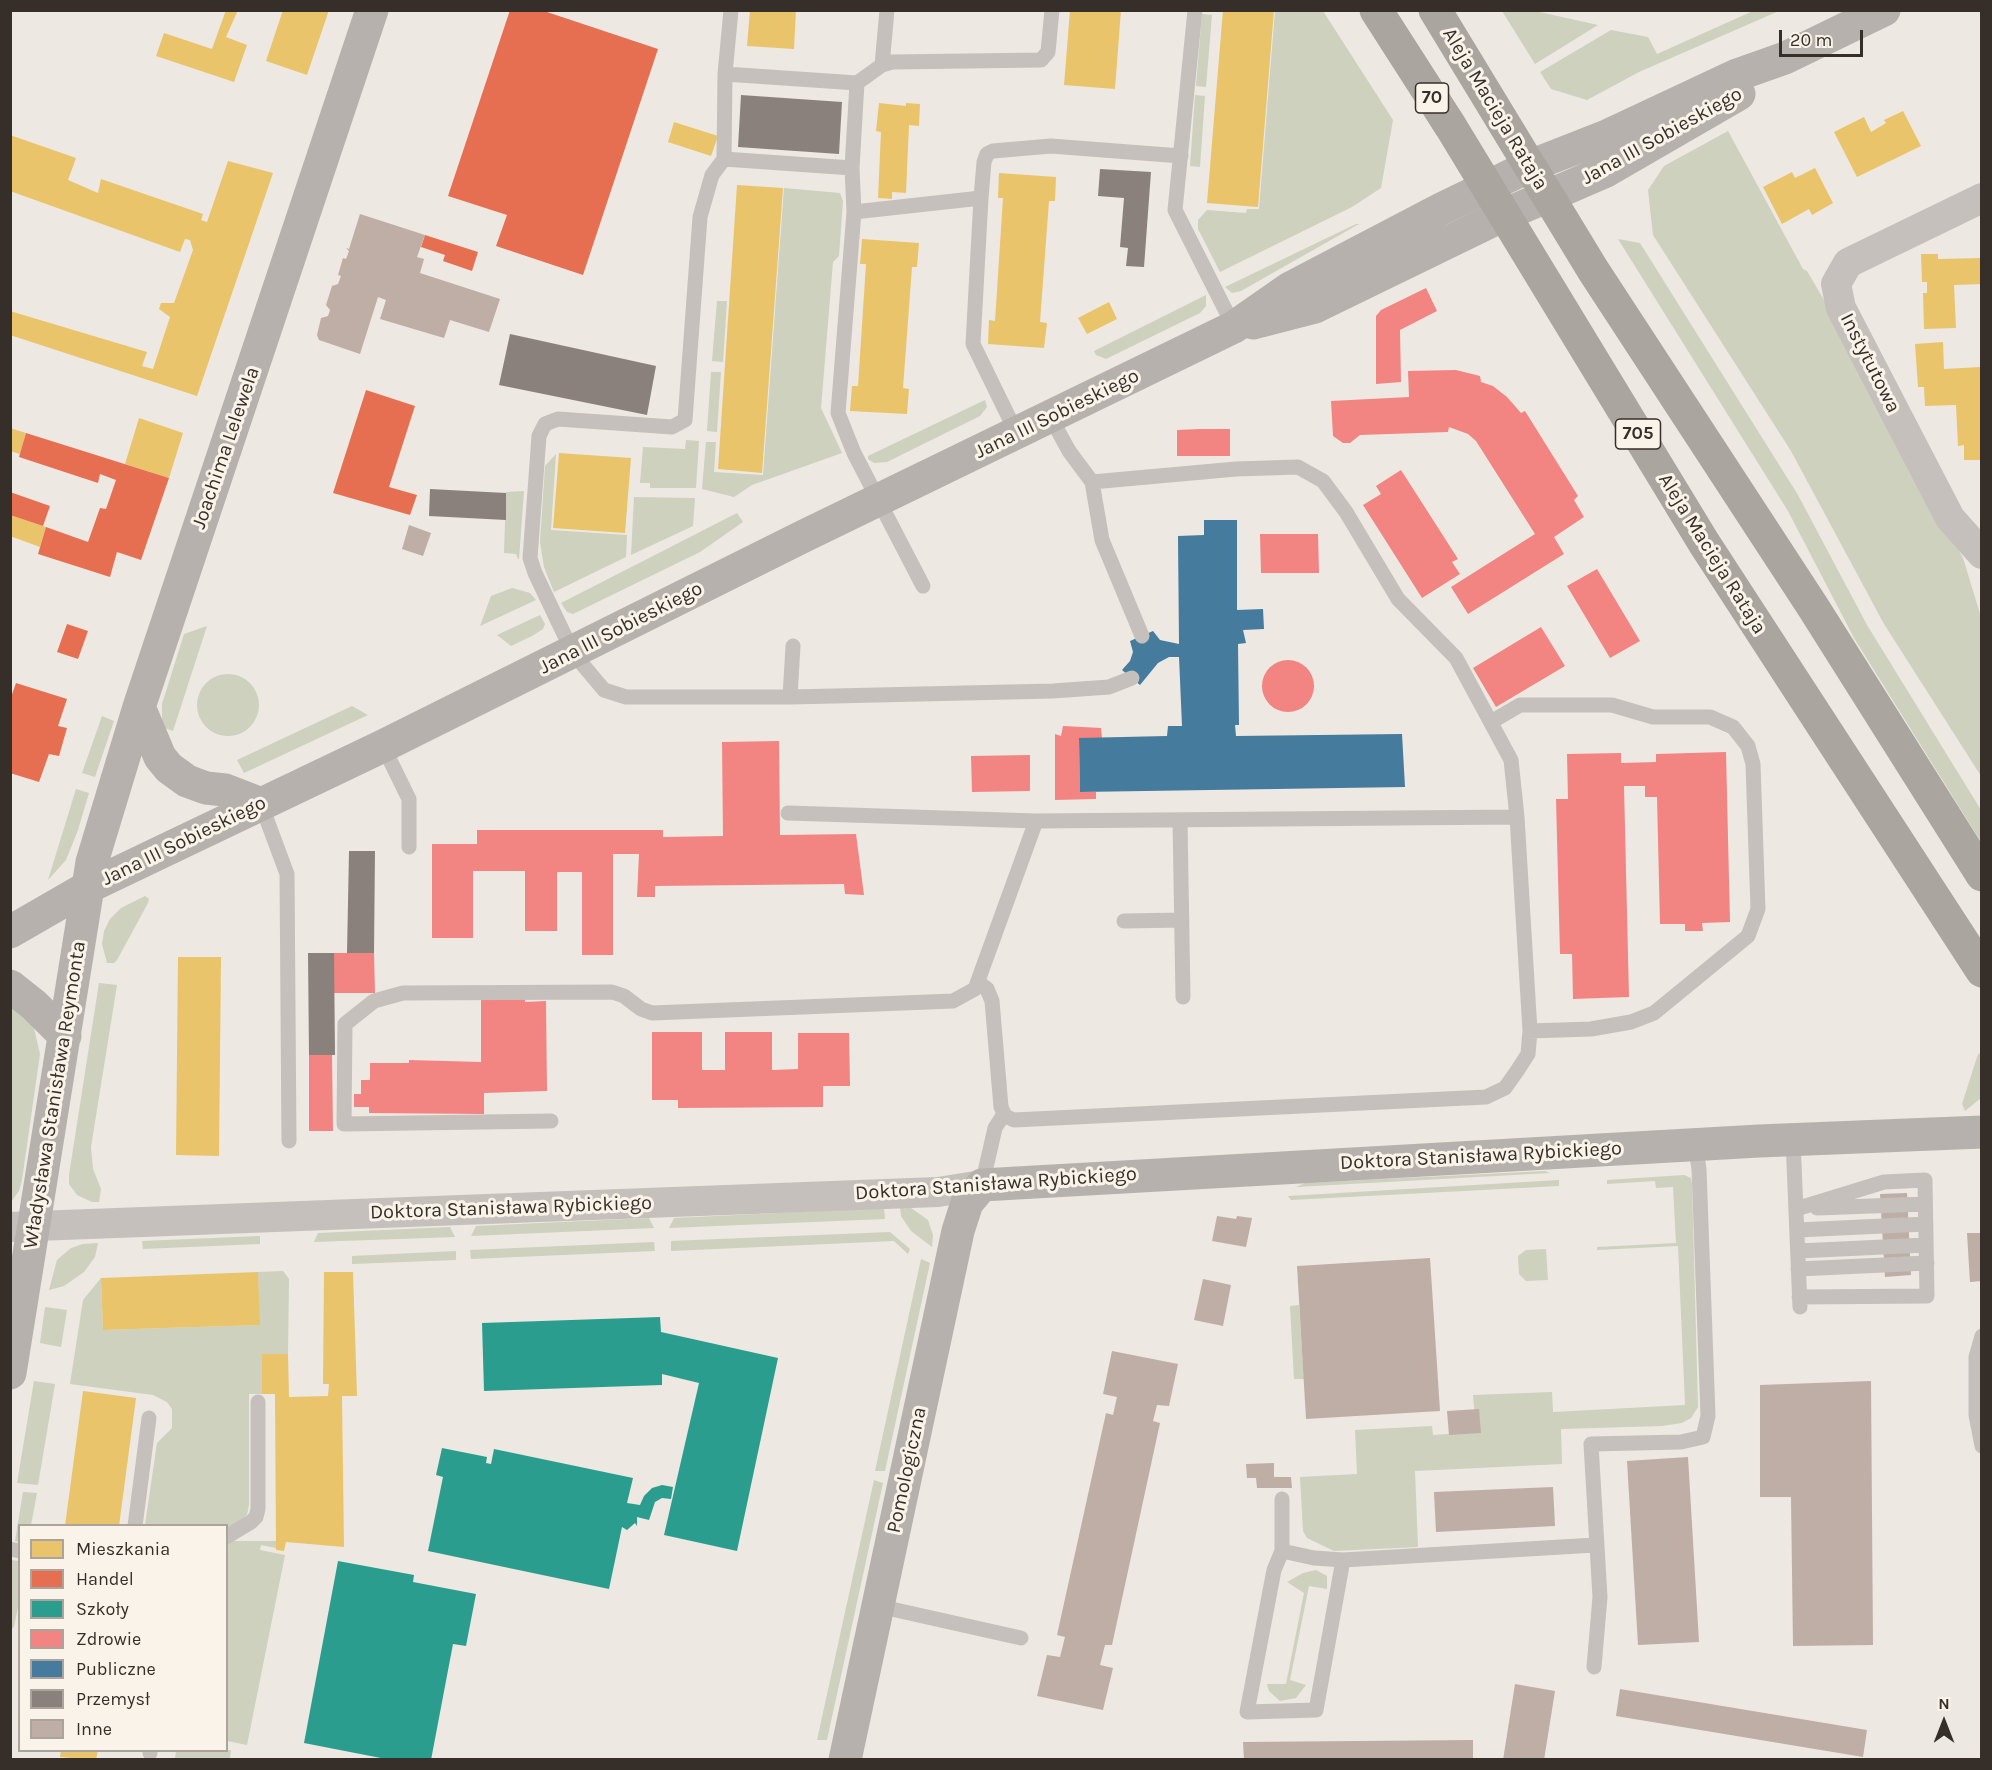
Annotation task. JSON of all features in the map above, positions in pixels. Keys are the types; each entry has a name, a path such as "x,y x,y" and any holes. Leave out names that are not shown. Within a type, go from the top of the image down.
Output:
{"main road":[{"name":"Aleja Macieja Rataja","path":"1376,10 1723,573 1982,970"},
{"name":"Aleja Macieja Rataja","path":"1435,10 1548,197 1982,875"}],"street":[{"name":"Joachima Lelewela","path":"88,887 112,791 139,707 372,10"},
{"name":"Jana III Sobieskiego","path":"10,932 88,887 383,746 1234,327 1290,288 1486,186 1530,165 1609,135 1737,75 1785,58 1884,10"},
{"name":"Jana III Sobieskiego","path":"1234,327 1315,307 1504,215 1606,171 1758,83 1785,58"},
{"name":"Instytutowa","path":"1982,198 1848,262 1836,284 1841,308 1950,518 1982,554"},
{"path":"139,707 160,757 169,768 187,781 206,788 225,790 261,804"},
{"name":"Władysława Stanisława Reymonta","path":"10,1373 23,1227 65,1036 88,887"},
{"path":"10,986 34,1005 65,1036"},
{"name":"Doktora Stanisława Rybickiego","path":"23,1227 938,1192 982,1185 1695,1144 1982,1132"},
{"name":"Pomologiczna","path":"845,1760 958,1231 967,1203 982,1185"}],"lane":[{"path":"731,10 725,74 724,159 712,175 700,217 685,420 672,427 558,419 551,420 540,429 531,558 535,573 573,653 604,690 626,697 790,697 1053,691 1109,687 1132,678"},
{"path":"882,65 886,10"},
{"path":"725,74 857,83 882,65 892,63 1041,60 1048,52 1052,10"},
{"path":"1195,10 1175,210 1234,327"},
{"path":"857,83 852,168 854,212 838,413 877,501 923,586"},
{"path":"1017,434 973,344 981,198 984,162 987,154 993,151 1051,146 1181,156"},
{"path":"724,159 852,168"},
{"path":"854,212 981,198"},
{"path":"1051,417 1070,451 1092,482 1102,540 1142,636"},
{"path":"978,982 987,989 992,1001 1001,1107 1004,1114 1014,1120 1486,1097 1505,1088 1528,1054 1530,1031 1517,817 1511,760 1456,658 1398,599 1346,512 1323,481 1299,467 1236,469 1092,482"},
{"path":"790,697 793,646"},
{"path":"1491,722 1520,705 1612,705 1653,717 1710,717 1732,727 1748,746 1753,764 1758,909 1748,936 1654,1013 1631,1022 1591,1029 1530,1031"},
{"path":"383,746 409,800 409,847"},
{"path":"261,804 287,874 288,1141"},
{"path":"788,813 1036,821 1517,817"},
{"path":"1180,820 1183,997"},
{"path":"550,1121 344,1124 345,1024 374,1001 404,993 612,992 624,996 641,1009 652,1013 953,1001 975,989 1036,821"},
{"path":"1124,921 1182,920"},
{"path":"982,1185 995,1128 1004,1114"},
{"path":"1793,1139 1798,1269 1800,1302 1928,1296 1925,1180 1884,1182 1796,1209"},
{"path":"1594,1667 1600,1597 1595,1545 1591,1444 1681,1442 1703,1437 1708,1416 1699,1169 1695,1144"},
{"path":"1796,1209 1925,1204"},
{"path":"1797,1230 1926,1224"},
{"path":"1798,1251 1926,1245"},
{"path":"1798,1269 1927,1263"},
{"path":"1982,1336 1976,1357 1976,1415 1982,1446"},
{"path":"228,1536 251,1522 256,1517 258,1509 258,1402"},
{"path":"135,1524 150,1418"},
{"path":"1282,1499 1282,1551 1274,1570 1247,1712 1316,1710 1343,1560"},
{"path":"1282,1551 1314,1558 1343,1560 1595,1545"},
{"path":"878,1606 1021,1638"}],"green space":[{"path":"1275,11 1323,11 1393,120 1381,188 1352,207 1220,272 1198,229 1198,220 1207,210 1246,213 1247,209 1259,209"},
{"path":"1502,11 1535,11 1598,25 1535,64"},
{"path":"1753,11 1779,11 1639,72 1587,100 1551,89 1540,72 1611,30 1648,37 1657,54"},
{"path":"1202,14 1212,15 1206,87 1196,86"},
{"path":"1195,95 1205,96 1200,167 1190,166"},
{"path":"1728,131 1803,269 1807,271 1844,334 1963,558 1981,617 1981,776 1884,624 1791,451 1653,235 1648,190 1664,166"},
{"path":"784,188 840,193 843,201 839,256 833,262 821,408 842,453 752,485 734,497 702,489 706,442 716,442 714,472 763,475"},
{"path":"1359,224 1241,291 1232,293 1225,287"},
{"path":"1618,239 1640,243 1798,495 1867,625 1981,810 1981,842 1854,638 1788,511"},
{"path":"1206,295 1206,306 1200,313 1106,359 1096,355 1094,351"},
{"path":"717,301 727,301 723,362 712,361"},
{"path":"711,372 721,372 717,432 707,431"},
{"path":"985,400 987,407 980,416 887,462 874,463 868,459 868,456"},
{"path":"686,440 699,441 696,488 650,488 650,483 640,483 643,447 685,449"},
{"path":"556,454 551,530 627,535 626,557 554,592 544,567 540,542 545,466"},
{"path":"524,491 518,559 516,554 504,553 506,492"},
{"path":"634,497 695,498 693,526 631,555"},
{"path":"737,513 743,522 700,552 573,614 567,612 561,603"},
{"path":"512,588 530,593 536,600 480,626 491,596"},
{"path":"540,615 545,624 543,629 511,646 497,635"},
{"path":"207,626 173,731 162,727 162,704 184,634"},
{"path":"228,674 245,679 250,683 254,688 259,705 254,722 250,727 245,731 228,736 211,731 206,727 202,722 197,705 202,688 206,683 211,679"},
{"path":"352,706 368,715 244,773 237,760"},
{"path":"102,716 114,721 95,777 82,773"},
{"path":"76,789 89,793 78,830 66,860 48,880"},
{"path":"145,896 149,899 148,903 117,960 114,963 107,963 102,944 104,931 110,919 121,908"},
{"path":"99,983 117,985 91,1147 93,1169 101,1189 99,1202 92,1202 77,1195 69,1184 69,1175"},
{"path":"10,999 34,1028 40,1054 22,1180 19,1191 11,1202"},
{"path":"1981,1053 1981,1098 1965,1111 1962,1104 1978,1054"},
{"path":"1545,1171 1550,1173 1296,1187 1305,1183"},
{"path":"1684,1175 1691,1178 1692,1184 1698,1407 1691,1418 1682,1423 1662,1426 1561,1429 1562,1464 1415,1471 1418,1547 1334,1551 1307,1538 1303,1531 1300,1477 1357,1474 1355,1430 1432,1426 1433,1435 1476,1432 1473,1395 1552,1392 1553,1412 1685,1405 1678,1246 1597,1250 1597,1247 1676,1243 1673,1187 1656,1188 1655,1181 1607,1184 1607,1180"},
{"path":"1559,1180 1559,1186 1291,1200 1288,1196"},
{"path":"900,1207 911,1208 928,1220 933,1235 932,1247 911,1231 901,1216"},
{"path":"884,1208 885,1219 669,1228 674,1218"},
{"path":"649,1218 654,1228 471,1236 476,1226"},
{"path":"450,1227 455,1237 314,1242 318,1233"},
{"path":"890,1232 910,1249 908,1254 894,1241 671,1251 671,1241"},
{"path":"260,1236 260,1244 143,1249 142,1241"},
{"path":"654,1242 655,1251 471,1259 470,1250"},
{"path":"98,1243 95,1257 84,1272 64,1286 49,1290 57,1260 71,1248"},
{"path":"1546,1249 1548,1280 1526,1281 1519,1274 1518,1256 1526,1250"},
{"path":"456,1251 456,1260 352,1264 352,1256"},
{"path":"921,1259 930,1263 885,1471 875,1471"},
{"path":"283,1271 289,1279 288,1354 262,1354 262,1394 249,1394 249,1505 247,1515 228,1528 228,1524 145,1524 157,1443 172,1428 172,1409 167,1402 153,1395 70,1384 83,1300 101,1278 103,1330 259,1325 258,1272"},
{"path":"1299,1305 1304,1379 1294,1379 1290,1306"},
{"path":"45,1307 67,1310 61,1347 40,1343"},
{"path":"34,1381 55,1384 38,1485 17,1483"},
{"path":"874,1480 883,1483 827,1740 817,1740"},
{"path":"23,1492 37,1493 31,1524 18,1524 18,1542 15,1541"},
{"path":"233,1541 276,1541 276,1548 261,1545 260,1550 285,1555 247,1745 228,1741 228,1545"},
{"path":"11,1560 18,1561 18,1607 14,1627 11,1629"},
{"path":"1316,1570 1327,1576 1327,1589 1309,1586 1290,1680 1306,1685 1296,1698 1280,1701 1269,1691 1267,1684 1286,1684 1304,1593 1287,1582 1303,1573"},
{"path":"231,1750 230,1759 175,1759 176,1752 228,1752"}],"building: Mieszkania":[{"path":"226,10 238,10 226,37 247,45 234,82 156,56 164,33 212,49"},
{"path":"283,10 329,10 307,75 266,61"},
{"path":"750,10 796,10 794,49 747,46"},
{"path":"1070,10 1121,10 1115,89 1064,85"},
{"path":"1223,10 1274,10 1258,207 1207,203"},
{"path":"879,103 906,106 906,103 920,104 919,126 909,125 906,193 892,192 892,199 878,198 881,132 876,131"},
{"path":"1903,111 1921,146 1857,177 1834,132 1864,117 1871,132 1886,123 1884,120"},
{"path":"674,122 718,136 711,156 668,142"},
{"path":"10,135 76,158 68,180 98,193 101,179 203,214 201,220 207,222 228,161 273,173 197,396 10,335 10,311 147,352 142,366 153,369 170,317 159,309 161,303 174,303 193,250 190,240 185,239 180,252 10,191"},
{"path":"1815,168 1833,203 1812,215 1809,209 1782,224 1763,187 1792,172 1795,178"},
{"path":"999,173 1056,177 1055,201 1049,201 1040,322 1047,323 1044,348 988,344 989,320 995,321 1003,198 998,198"},
{"path":"737,185 783,188 762,473 718,469"},
{"path":"862,239 919,243 917,267 912,267 903,388 909,389 907,414 850,411 852,386 858,386 866,264 860,264"},
{"path":"1921,254 1938,254 1938,259 1982,258 1982,284 1954,285 1956,328 1924,329 1923,293 1927,293 1927,282 1922,282"},
{"path":"1109,302 1117,319 1087,334 1078,318"},
{"path":"1943,342 1944,369 1981,367 1982,460 1964,460 1964,445 1958,446 1956,405 1925,406 1924,387 1918,387 1915,344"},
{"path":"139,418 183,433 169,478 125,464"},
{"path":"10,428 26,433 20,454 10,451"},
{"path":"559,453 631,458 625,533 553,528"},
{"path":"10,515 46,527 40,547 10,536"},
{"path":"178,957 221,957 219,1156 176,1155"},
{"path":"258,1272 260,1325 103,1330 101,1278"},
{"path":"324,1272 353,1272 357,1396 342,1396 344,1547 286,1542 284,1551 276,1550 275,1394 262,1394 262,1354 288,1354 289,1397 328,1396 329,1384 323,1384"},
{"path":"83,1391 136,1398 119,1524 65,1524"},
{"path":"61,1752 98,1752 96,1760 60,1757"}],"building: Handel":[{"path":"510,10 541,10 658,49 583,275 496,246 507,215 448,196"},
{"path":"425,235 478,252 472,271 443,261 445,255 421,247"},
{"path":"366,390 415,406 389,487 417,495 410,515 333,493"},
{"path":"26,433 169,478 141,560 117,552 110,577 38,554 46,527 88,542 100,508 106,509 116,480 100,474 98,483 19,457"},
{"path":"10,492 50,506 43,526 10,515"},
{"path":"67,624 88,631 78,659 57,652"},
{"path":"16,683 67,699 58,726 67,728 59,756 49,754 39,782 10,773 10,700"}],"building: Szkoły":[{"path":"660,1317 661,1332 778,1358 737,1551 664,1535 699,1383 662,1374 662,1385 484,1391 482,1323"},
{"path":"442,1448 487,1457 486,1463 491,1464 494,1449 633,1478 627,1503 640,1505 644,1496 652,1488 662,1485 673,1487 671,1499 662,1498 655,1502 649,1520 637,1517 637,1526 635,1523 627,1530 622,1527 609,1589 428,1551 443,1477 436,1475"},
{"path":"338,1561 414,1575 413,1582 476,1594 466,1646 453,1644 431,1760 391,1760 304,1743"}],"building: Zdrowie":[{"path":"1426,288 1437,311 1400,330 1401,382 1376,384 1376,316 1381,310"},
{"path":"1456,370 1480,376 1481,382 1493,386 1521,413 1525,411 1578,496 1574,500 1584,517 1554,537 1564,554 1468,614 1451,587 1535,534 1476,441 1468,434 1449,427 1448,432 1360,435 1350,443 1343,443 1333,436 1331,401 1409,397 1408,371"},
{"path":"1230,429 1230,456 1177,456 1177,430"},
{"path":"1401,470 1458,559 1452,562 1460,574 1422,598 1363,505 1381,494 1376,486"},
{"path":"1260,534 1318,534 1319,573 1261,573"},
{"path":"1597,569 1640,641 1610,658 1567,586"},
{"path":"1541,627 1565,666 1496,707 1473,668"},
{"path":"1283,660 1293,660 1307,667 1314,686 1307,705 1293,712 1283,712 1273,708 1266,701 1262,691 1262,681 1266,671 1273,664"},
{"path":"1063,726 1101,728 1102,738 1079,738 1080,792 1096,792 1096,799 1055,800 1055,734 1061,736"},
{"path":"779,741 780,835 856,834 864,895 845,894 844,884 655,886 655,897 637,897 639,854 613,854 613,955 582,955 582,872 557,872 557,931 525,931 525,871 473,871 473,938 432,938 432,844 477,844 477,830 663,830 663,837 723,836 722,742"},
{"path":"1726,752 1730,922 1702,923 1703,931 1685,931 1685,924 1660,924 1657,797 1645,797 1645,786 1624,786 1629,997 1573,999 1572,954 1560,954 1556,799 1568,799 1567,754 1621,753 1621,763 1656,762 1656,754"},
{"path":"1030,755 1030,791 972,792 971,756"},
{"path":"334,953 374,953 375,993 334,993"},
{"path":"525,997 525,1002 546,1001 547,1091 484,1093 484,1114 369,1113 369,1107 354,1107 354,1094 361,1094 361,1080 370,1080 370,1063 409,1063 409,1060 481,1062 481,1000"},
{"path":"652,1032 702,1032 702,1070 725,1070 725,1032 772,1032 772,1070 798,1069 798,1033 849,1033 850,1086 823,1086 823,1107 678,1108 678,1100 652,1100"},
{"path":"309,1055 332,1055 333,1131 309,1131"}],"building: Publiczne":[{"path":"1204,520 1237,520 1237,610 1263,609 1264,629 1243,630 1246,643 1238,644 1239,725 1235,725 1236,736 1402,734 1405,787 1080,792 1079,738 1167,736 1168,726 1182,726 1179,657 1169,657 1158,663 1140,685 1122,670 1130,661 1133,652 1130,641 1153,631 1160,640 1179,644 1178,536 1204,535"}],"building: Przemysł":[{"path":"741,95 842,102 839,154 738,147"},
{"path":"1100,169 1151,172 1144,267 1126,266 1128,248 1120,247 1124,198 1098,196"},
{"path":"510,334 656,366 647,415 499,385"},
{"path":"430,489 506,493 506,520 429,516"},
{"path":"349,851 375,851 374,953 347,953"},
{"path":"308,953 334,953 335,1055 309,1055"}],"building: Inne":[{"path":"360,214 425,235 417,257 424,259 420,273 500,299 489,332 450,320 444,338 380,319 386,300 378,297 360,354 319,340 317,335 321,318 328,316 330,310 326,305 332,286 338,284 341,276 338,275 343,258 346,259 349,251 346,248 349,249"},
{"path":"409,525 431,533 423,556 402,549"},
{"path":"1907,1193 1911,1275 1885,1277 1880,1194"},
{"path":"1217,1216 1236,1219 1237,1216 1252,1218 1246,1247 1212,1241"},
{"path":"1967,1233 1982,1233 1982,1281 1970,1282"},
{"path":"1430,1258 1440,1411 1306,1419 1297,1266"},
{"path":"1203,1279 1231,1285 1223,1326 1194,1320"},
{"path":"1112,1351 1178,1364 1169,1406 1157,1405 1153,1421 1160,1423 1112,1645 1105,1645 1100,1665 1113,1668 1103,1710 1037,1696 1047,1655 1060,1657 1065,1637 1057,1635 1106,1413 1113,1415 1117,1397 1103,1394"},
{"path":"1871,1381 1873,1645 1793,1646 1791,1497 1760,1497 1760,1385"},
{"path":"1479,1409 1481,1433 1449,1435 1447,1411"},
{"path":"1688,1457 1699,1642 1638,1645 1627,1461"},
{"path":"1274,1463 1274,1477 1291,1477 1292,1488 1257,1488 1256,1478 1247,1478 1246,1464"},
{"path":"1553,1487 1555,1526 1436,1532 1434,1492"},
{"path":"1515,1684 1555,1691 1544,1760 1503,1760"},
{"path":"1620,1689 1867,1730 1863,1757 1616,1716"},
{"path":"1473,1740 1473,1760 1244,1760 1243,1742"}]}
